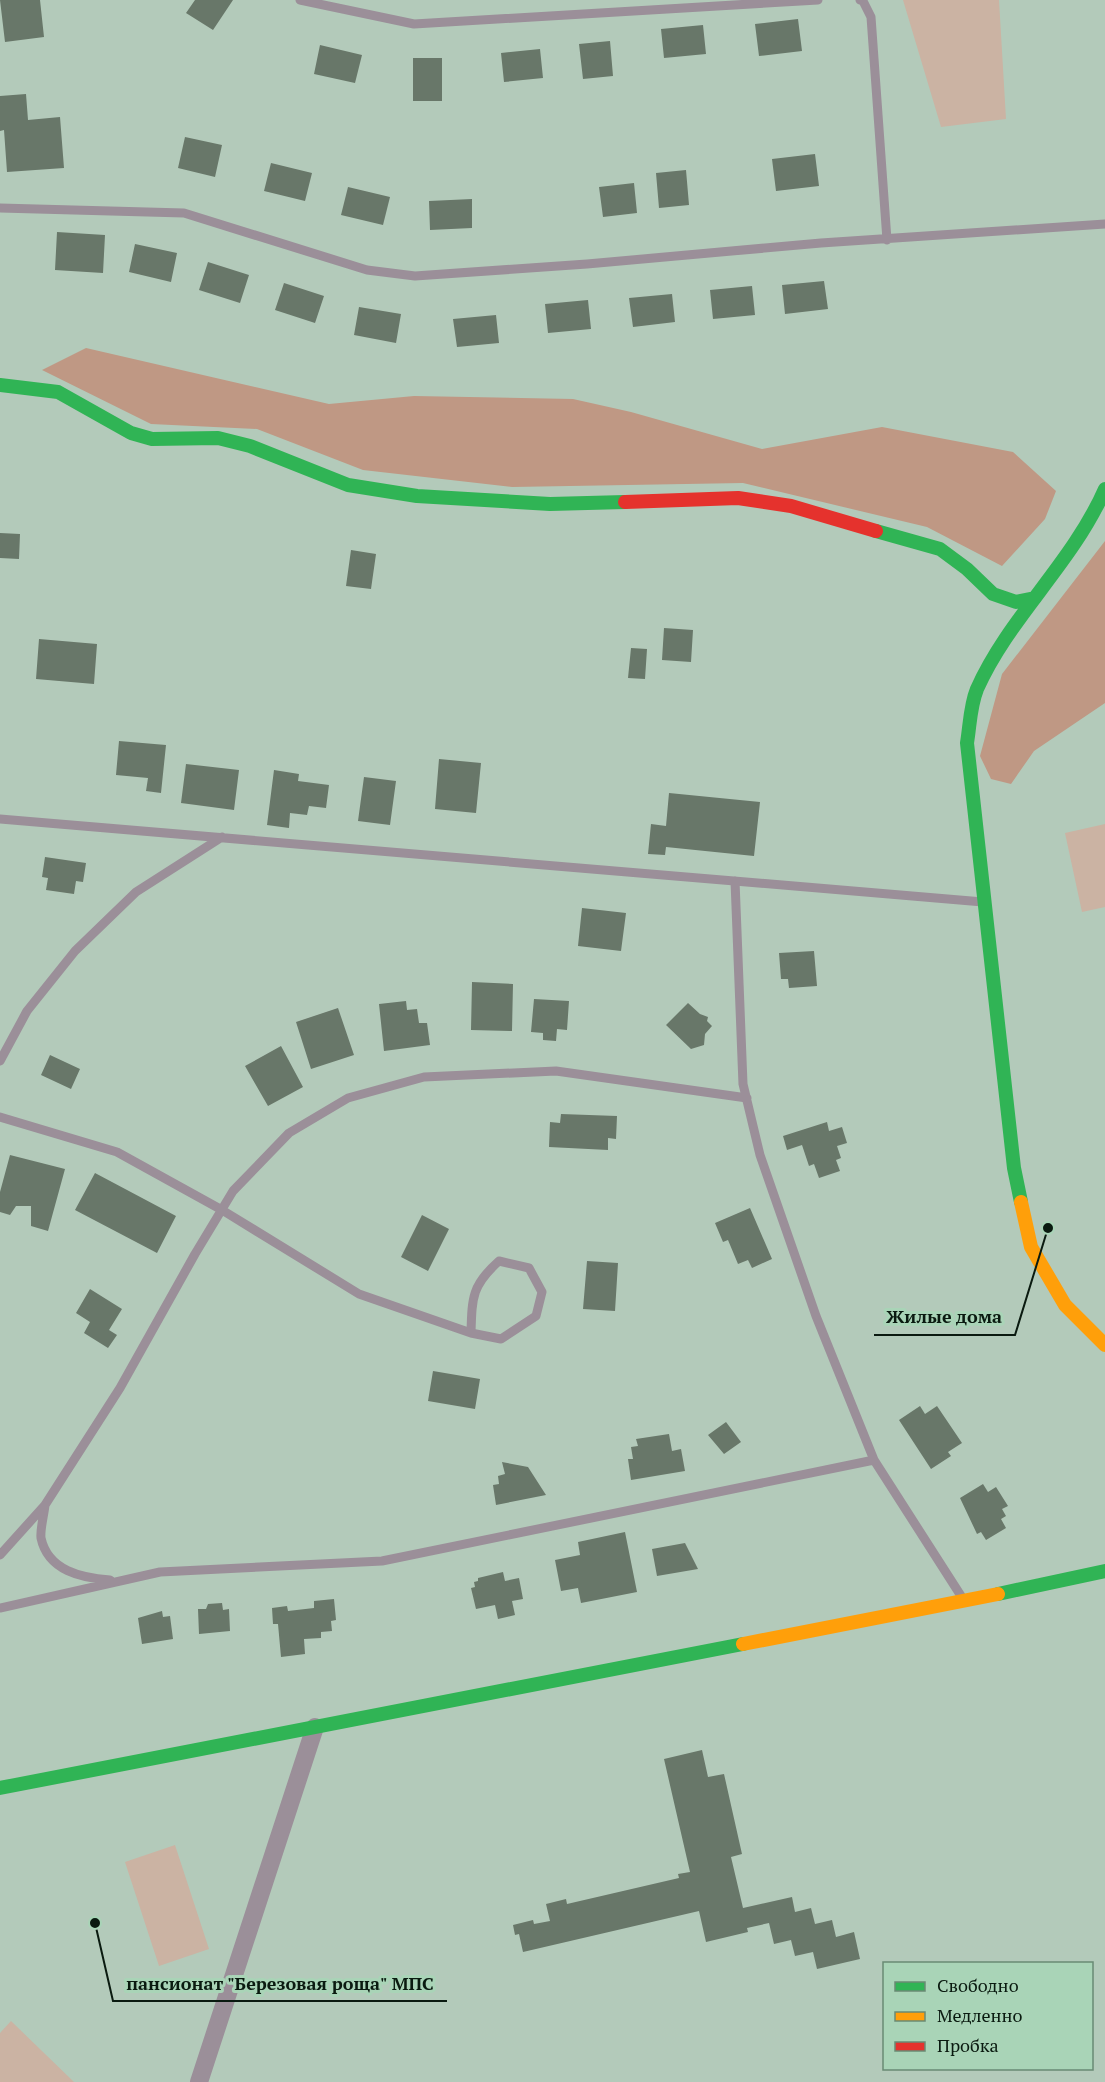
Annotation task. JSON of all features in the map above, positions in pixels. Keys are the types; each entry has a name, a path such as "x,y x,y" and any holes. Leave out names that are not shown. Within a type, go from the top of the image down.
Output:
{"street":[{"path":"0,385 58,392 131,433 152,439 218,438 250,446 348,485 417,496 550,504 738,498 791,506 940,549 968,569 993,594 1016,602 1035,598"},
{"path":"1105,489 1095,516 1001,644 976,691 967,743 1014,1168 1031,1247 1065,1305 1105,1345"},
{"path":"0,1788 964,1601 1105,1571"},
{"path":"199,2082 315,1727"}],"lane":[{"path":"300,0 414,24 713,3 818,0"},
{"path":"860,0 863,1 871,17 887,240"},
{"path":"0,208 184,213 367,270 415,276 1105,224"},
{"path":"0,819 985,902"},
{"path":"0,1061 27,1011 75,951 136,892 222,837"},
{"path":"735,881 743,1084 759,1155 816,1316 874,1460 964,1601"},
{"path":"0,1555 45,1505 120,1388 233,1191 289,1133 348,1098 424,1077 556,1071 747,1098"},
{"path":"0,1117 117,1152 222,1210 359,1294 471,1333 501,1339 536,1316 542,1292 529,1268 499,1261 481,1277 471,1302 471,1333"},
{"path":"0,1608 160,1572 382,1561 874,1460"},
{"path":"45,1505 41,1538 53,1562 79,1577 118,1581"}],"shaded area":[{"path":"903,0 999,0 1006,119 941,127"},
{"path":"86,348 329,404 414,396 573,399 631,412 762,449 882,427 1013,452 1056,491 1045,519 1002,566 927,527 743,483 512,487 363,470 257,429 151,424 42,370"},
{"path":"1105,541 1105,703 1034,751 1011,784 991,779 980,756 1002,674"},
{"path":"1105,824 1105,907 1082,912 1065,833"},
{"path":"175,1845 209,1949 159,1966 125,1862"},
{"path":"11,2021 74,2082 0,2082 0,2033"}],"building":[{"path":"0,0 40,0 44,37 5,42"},
{"path":"195,0 233,0 213,30 186,13"},
{"path":"798,19 802,51 759,56 755,24"},
{"path":"703,25 706,54 664,58 661,29"},
{"path":"610,41 613,76 583,79 579,44"},
{"path":"320,45 362,55 355,83 314,74"},
{"path":"540,49 543,78 504,82 501,53"},
{"path":"413,58 442,58 442,101 413,101"},
{"path":"26,94 28,120 60,117 64,168 7,172 4,130 0,131 0,96"},
{"path":"185,137 222,145 215,177 178,168"},
{"path":"815,154 819,186 776,191 772,159"},
{"path":"271,163 312,173 305,201 264,191"},
{"path":"686,170 689,205 659,208 656,173"},
{"path":"634,183 637,213 603,217 599,187"},
{"path":"348,187 390,197 383,225 341,215"},
{"path":"472,199 472,228 430,230 429,201"},
{"path":"57,232 105,235 103,273 55,270"},
{"path":"135,244 177,253 171,282 129,272"},
{"path":"208,262 249,275 240,303 199,290"},
{"path":"824,281 828,309 785,314 782,285"},
{"path":"284,283 324,296 315,323 275,310"},
{"path":"752,286 755,315 713,319 710,290"},
{"path":"672,294 675,322 633,327 629,298"},
{"path":"588,300 591,329 548,333 545,304"},
{"path":"359,307 401,314 396,343 354,335"},
{"path":"496,315 499,343 457,347 453,319"},
{"path":"0,533 20,534 19,559 0,558"},
{"path":"351,550 376,554 371,589 346,586"},
{"path":"664,628 693,630 691,662 662,660"},
{"path":"39,639 97,644 94,684 36,679"},
{"path":"631,648 647,649 645,679 628,678"},
{"path":"119,741 166,745 161,793 146,791 148,778 116,775"},
{"path":"439,759 481,763 476,813 435,809"},
{"path":"186,764 239,770 234,810 181,803"},
{"path":"274,770 299,774 298,781 329,785 326,808 309,806 307,815 290,813 289,828 267,825"},
{"path":"364,777 396,781 390,825 358,821"},
{"path":"669,793 760,802 754,856 666,847 665,855 648,854 651,824 666,826"},
{"path":"45,857 86,863 83,882 76,881 74,894 46,890 48,878 42,877"},
{"path":"582,908 626,913 621,951 578,946"},
{"path":"814,951 817,986 789,988 788,979 781,979 779,953"},
{"path":"472,982 513,984 512,1031 471,1030"},
{"path":"534,999 569,1001 567,1030 557,1029 556,1041 543,1040 543,1033 531,1032"},
{"path":"406,1001 407,1010 417,1009 419,1023 427,1023 430,1045 384,1051 379,1004"},
{"path":"688,1003 700,1014 708,1017 707,1021 712,1026 705,1034 704,1045 691,1049 666,1025"},
{"path":"338,1008 354,1055 311,1069 296,1022"},
{"path":"281,1046 303,1087 268,1106 245,1066"},
{"path":"50,1055 80,1069 71,1089 41,1075"},
{"path":"561,1114 617,1116 616,1139 608,1138 608,1150 549,1147 550,1122 560,1123"},
{"path":"827,1122 829,1131 842,1127 847,1143 837,1146 841,1158 836,1160 840,1171 819,1178 814,1164 809,1166 802,1145 787,1150 783,1136"},
{"path":"10,1155 65,1169 48,1231 31,1226 31,1206 16,1206 10,1215 0,1212 0,1192"},
{"path":"95,1173 176,1216 157,1253 75,1210"},
{"path":"750,1208 772,1259 752,1268 748,1260 738,1264 728,1240 723,1242 715,1223"},
{"path":"422,1215 449,1229 428,1271 401,1257"},
{"path":"587,1261 618,1263 615,1311 583,1309"},
{"path":"90,1289 122,1309 109,1330 117,1335 108,1348 84,1333 90,1322 76,1313"},
{"path":"433,1371 480,1379 475,1409 428,1401"},
{"path":"920,1406 925,1414 937,1406 962,1443 948,1452 951,1456 931,1469 899,1420"},
{"path":"726,1422 741,1442 724,1454 708,1435"},
{"path":"669,1434 672,1451 681,1449 685,1471 631,1480 628,1459 633,1459 631,1447 638,1446 636,1439"},
{"path":"502,1462 528,1467 546,1495 496,1505 493,1485 499,1484 498,1476 505,1474"},
{"path":"983,1484 988,1492 996,1487 1008,1506 1002,1509 1006,1516 1001,1519 1006,1528 986,1540 981,1532 977,1534 960,1498"},
{"path":"625,1532 637,1592 581,1603 578,1588 561,1591 555,1560 580,1555 578,1542"},
{"path":"685,1543 698,1569 657,1576 652,1549"},
{"path":"503,1572 505,1581 519,1578 523,1599 512,1601 515,1615 498,1619 495,1605 476,1609 471,1588 475,1587 474,1582 478,1581 478,1578"},
{"path":"334,1599 336,1620 331,1621 332,1631 321,1632 321,1638 304,1639 305,1654 281,1657 278,1624 273,1624 272,1608 287,1606 288,1611 314,1608 314,1601"},
{"path":"222,1603 223,1610 229,1609 230,1631 199,1634 198,1609 206,1609 208,1604"},
{"path":"162,1611 163,1617 170,1616 173,1639 142,1644 138,1618"},
{"path":"702,1750 708,1777 724,1774 742,1854 731,1857 743,1908 792,1897 795,1912 811,1908 815,1924 832,1920 836,1937 854,1932 860,1959 817,1969 813,1952 795,1956 791,1940 774,1944 769,1923 747,1928 748,1932 706,1942 699,1911 523,1952 519,1934 515,1935 513,1925 533,1920 534,1924 550,1921 546,1904 566,1899 567,1904 679,1878 678,1874 690,1872 664,1759"}],"traffic: fast":[{"path":"0,385 58,392 131,433 152,439 218,438 250,446 348,485 417,496 550,504 625,502"},
{"path":"1021,1202 1014,1168 967,743 975,695 990,663 1076,542 1105,489"},
{"path":"876,531 940,549 967,569 993,594 1016,602 1035,598"},
{"path":"998,1594 1105,1571"},
{"path":"0,1788 743,1644"}],"traffic: slow":[{"path":"1021,1202 1031,1247 1065,1305 1105,1345"},
{"path":"743,1644 998,1594"}],"traffic: jam":[{"path":"625,502 738,498 791,506 876,531"}],"place":[{"name":"Жилые дома","path":"1048,1228"},
{"name":"пансионат \"Березовая роща\" МПС","path":"95,1923"}]}
